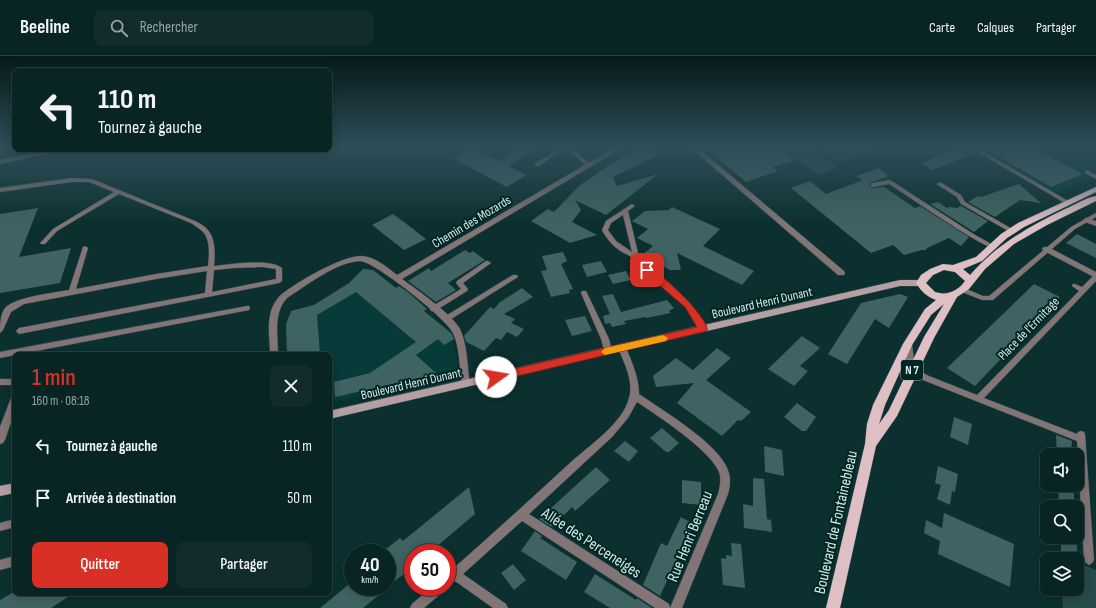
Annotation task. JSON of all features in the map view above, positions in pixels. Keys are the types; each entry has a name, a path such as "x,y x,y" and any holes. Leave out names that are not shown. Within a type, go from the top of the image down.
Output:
{"main road":[{"path":"949,297 928,292 921,283 925,277 940,268 955,268 979,259 1004,236 1012,231 1067,202 1096,189"},
{"name":"N 7","path":"949,297 964,290 979,270 1013,241 1096,198"},
{"path":"955,268 963,272 970,281"},
{"name":"Boulevard Henri Dunant","path":"332,414 900,283 921,283"},
{"name":"Boulevard de Fontainebleau","path":"832,608 854,525 871,444 873,424 879,405 908,344 928,312 949,297"},
{"name":"Boulevard de Fontainebleau","path":"871,444 893,413 949,297"},
{"path":"0,491 12,489"}],"street":[{"name":"Chemin des Mozards","path":"397,278 576,174"},
{"path":"724,174 841,273"},
{"path":"1087,220 1096,224"},
{"path":"1046,249 1096,276"},
{"path":"274,352 275,307 280,299 334,267 349,260 370,260 397,278 456,329 466,384"},
{"path":"456,574 522,515 617,425 629,410 635,396 632,379 622,348"},
{"path":"0,382 12,382"},
{"name":"Rue Henri Berreau","path":"635,396 663,415 712,455 721,466 726,480 724,494 676,608"},
{"path":"0,440 12,406"},
{"name":"Allée des Perceneiges","path":"522,515 665,608"},
{"path":"456,581 502,608"},
{"path":"416,608 430,596"}],"lane":[{"path":"1018,174 1067,202"},
{"path":"0,190 72,180 90,180 193,222 205,230 211,241 212,255 208,295"},
{"path":"873,185 890,182 972,236 993,247"},
{"path":"940,184 959,196 963,203 1012,231"},
{"path":"43,243 55,230 119,191"},
{"path":"632,206 608,222 605,230 607,234 621,249 636,257 654,277 688,305 704,329"},
{"path":"625,211 636,257"},
{"path":"964,290 982,298 991,298 1046,249 1073,228 1096,215"},
{"path":"71,293 85,248"},
{"path":"433,308 465,289 459,283 488,263"},
{"path":"0,330 8,310 22,302 231,265 271,264 279,268 279,281 19,331"},
{"name":"Place de l'Ermitage","path":"978,398 1096,276"},
{"path":"446,319 515,277"},
{"path":"1075,286 1083,290"},
{"path":"584,293 605,339 608,351"},
{"path":"16,352 247,308"},
{"path":"908,344 912,371 978,398 1007,407 1081,436 1089,560"},
{"path":"0,355 12,353"},
{"path":"0,527 12,524"},
{"path":"0,565 12,562"}],"shaded area":[{"path":"1022,174 1096,174 1096,176 1055,193"},
{"path":"363,269 373,270 451,333 459,373 332,402 332,352 287,352 287,319 292,310 317,304 349,283"},
{"path":"1084,565 1096,570 1096,608 1063,608 1062,596 1084,596"}],"building":[{"path":"482,174 526,175 507,187"},
{"path":"596,174 620,174 613,177 617,186 658,174 606,215 575,200 581,210 572,222 597,235 570,243 531,221 548,209 554,212 580,185"},
{"path":"736,174 770,174 746,182"},
{"path":"862,174 886,174 888,175 886,176 887,177 872,182 869,186 873,188 884,187 915,208 920,206 969,237 961,246 949,238 927,248 926,250 904,255 893,245 871,253 791,188 810,181 826,194 863,180 856,176"},
{"path":"1028,174 1083,174 1051,187"},
{"path":"1019,184 1041,203 1020,200 995,217 968,202 978,196 981,197"},
{"path":"938,202 947,208 957,208 961,206 988,221 974,232 930,204"},
{"path":"672,207 720,229 703,246 754,271 742,285 677,253 681,270 670,270 642,255 653,246 637,238 648,229 632,221 645,211 669,210"},
{"path":"38,208 19,257 71,248 60,283 0,293 0,214"},
{"path":"393,214 426,239 404,250 372,225"},
{"path":"1077,234 1096,244 1096,258 1066,243"},
{"path":"465,250 470,253 473,251 485,260 448,283 456,290 436,302 408,281 429,268 431,271"},
{"path":"563,252 567,261 561,264 573,289 569,290 570,293 551,297 541,271 547,270 542,256"},
{"path":"601,261 607,272 587,277 582,265"},
{"path":"363,269 373,270 396,288 399,286 409,293 427,309 424,311 451,333 454,339 444,345 438,339 416,355 437,374 335,397 334,382 370,373 416,342 356,292 317,315 320,352 287,352 286,324 291,311 314,305 349,283"},
{"path":"626,271 631,280 613,284 608,275"},
{"path":"1034,284 1060,297 975,386 947,368"},
{"path":"522,288 533,297 504,314 515,319 511,323 524,329 517,337 507,332 501,340 496,338 484,351 466,342 464,336 490,307 494,309 500,302"},
{"path":"613,294 621,312 667,300 674,308 669,311 671,313 624,321 626,324 612,327 610,323 605,324 603,316 610,314 602,296"},
{"path":"900,294 908,297 889,328 875,319 847,364 828,354 861,303"},
{"path":"585,316 592,331 572,336 565,320"},
{"path":"802,336 820,348 800,366 808,371 794,386 768,369"},
{"path":"717,348 731,358 706,380 751,412 741,421 738,420 722,436 677,403 694,383 656,387 653,376 676,358 693,370"},
{"path":"797,403 816,417 806,431 802,431 784,417"},
{"path":"954,417 972,424 968,445 950,437"},
{"path":"662,428 679,443 669,452 666,452 650,438"},
{"path":"1056,435 1072,441 1072,448 1057,448"},
{"path":"625,441 638,451 629,462 614,451"},
{"path":"764,446 782,450 784,476 765,472"},
{"path":"938,466 958,474 955,492 952,491 950,505 937,499 941,485 935,483"},
{"path":"596,467 610,480 575,511 572,507 552,527 539,519"},
{"path":"753,478 764,479 767,519 771,520 772,532 744,528 743,504 753,506"},
{"path":"682,480 701,482 701,505 682,503"},
{"path":"469,487 475,514 440,544 404,544 404,574 396,580 396,544 392,544 400,538 403,541"},
{"path":"1058,492 1074,492 1074,500 1059,500"},
{"path":"944,513 1014,544 1010,587 938,554 940,541 924,533 926,520 942,528"},
{"path":"681,517 693,524 660,596 643,585 661,543 667,546"},
{"path":"535,531 542,536 540,538 577,562 566,580 521,551"},
{"path":"731,543 741,544 745,588 723,585 721,558 726,559 726,555 732,556"},
{"path":"1061,544 1077,544 1077,552 1061,552"},
{"path":"513,564 526,580 514,590 501,573"},
{"path":"595,574 636,600 637,598 652,608 610,608 584,592"},
{"path":"344,588 344,596 378,596 363,608 320,608"},
{"path":"12,593 12,596 69,596 51,608 0,608 0,600"}],"slow traffic":[{"path":"605,352 663,338"}],"route":[{"path":"496,377 704,329 688,305 647,270"}]}
